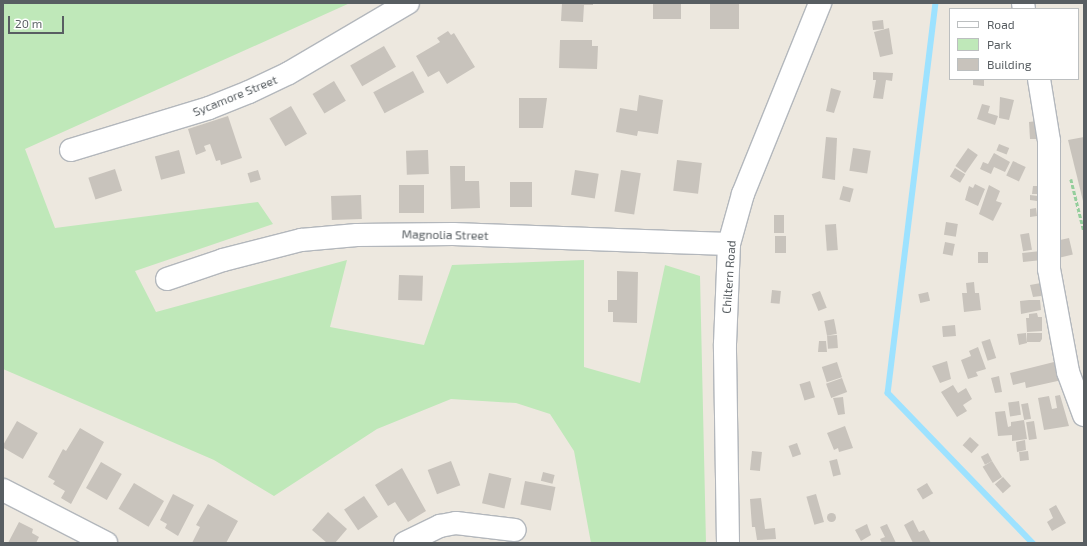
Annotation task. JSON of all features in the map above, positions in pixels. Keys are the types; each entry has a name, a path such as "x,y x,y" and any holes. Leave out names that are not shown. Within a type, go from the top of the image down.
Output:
{"street":[{"name":"Sycamore Street","path":"70,150 209,108 249,92 289,73 408,3"},
{"name":"Chiltern Road","path":"728,543 725,344 729,244 743,194 820,3"},
{"path":"1039,80 1049,141 1049,269 1068,372 1084,415"},
{"name":"Magnolia Street","path":"167,279 223,260 301,240 357,235 453,234 729,244"},
{"path":"3,490 106,543"},
{"path":"405,543 440,526 456,522 515,530"}],"path":[{"path":"1071,178 1082,216 1084,231"}],"green space":[{"path":"3,3 350,3 25,149 55,228 258,202 273,224 135,271 156,312 347,260 330,327 424,345 452,265 584,260 584,367 640,383 665,265 700,276 706,543 591,543 574,451 550,414 516,403 451,399 377,429 274,496 214,460 3,369"}],"building":[{"path":"562,3 593,3 593,5 584,5 583,22 561,21"},
{"path":"653,3 681,3 681,19 653,19"},
{"path":"710,3 739,3 739,29 710,29"},
{"path":"883,20 884,29 873,30 872,21"},
{"path":"889,28 893,54 880,57 874,32"},
{"path":"448,31 451,35 454,33 475,67 447,84 439,71 428,77 416,56 440,42 437,38"},
{"path":"560,40 592,40 592,46 598,46 597,69 559,68"},
{"path":"384,46 396,67 362,86 350,66"},
{"path":"413,71 424,92 385,113 373,92"},
{"path":"873,72 893,73 892,81 886,80 883,99 873,98 876,80 873,80"},
{"path":"973,80 984,80 984,86 973,85"},
{"path":"334,81 346,101 324,114 313,94"},
{"path":"831,88 841,91 834,113 826,111"},
{"path":"639,95 663,100 658,134 638,131 637,136 616,132 620,108 637,111"},
{"path":"1000,97 1014,100 1009,120 999,118"},
{"path":"519,98 547,98 543,128 519,128"},
{"path":"982,104 990,106 988,113 998,116 995,125 977,119"},
{"path":"291,106 307,134 285,146 269,118"},
{"path":"228,116 242,158 221,165 220,160 216,161 210,144 204,146 206,151 196,155 188,129"},
{"path":"1037,121 1039,139 1030,139 1029,122"},
{"path":"826,137 837,138 835,180 822,178"},
{"path":"1084,137 1084,200 1083,201 1068,140"},
{"path":"999,144 1009,148 1007,155 996,150"},
{"path":"853,148 871,151 867,174 849,171"},
{"path":"968,148 978,155 965,173 955,166"},
{"path":"179,150 185,173 161,180 155,156"},
{"path":"428,150 429,174 407,175 406,151"},
{"path":"994,153 1010,162 1005,172 994,167 991,174 980,169 983,162 988,164"},
{"path":"677,160 702,163 698,194 673,191"},
{"path":"1013,161 1026,167 1019,181 1006,176"},
{"path":"450,166 465,166 465,181 479,181 480,208 451,209"},
{"path":"955,168 965,174 960,183 950,177"},
{"path":"115,169 122,191 95,200 88,178"},
{"path":"258,170 261,180 250,183 247,173"},
{"path":"575,170 599,174 595,198 571,195"},
{"path":"621,170 641,173 634,215 614,211"},
{"path":"510,182 532,182 532,207 510,207"},
{"path":"975,184 985,189 978,206 965,200 969,186 973,188"},
{"path":"399,185 424,185 424,213 399,213"},
{"path":"989,185 1000,191 996,201 1002,203 993,221 979,214"},
{"path":"843,186 854,189 850,202 839,200"},
{"path":"1033,186 1040,186 1039,194 1032,194"},
{"path":"361,195 362,219 332,220 331,196"},
{"path":"1030,195 1038,196 1037,201 1030,200"},
{"path":"1036,208 1037,216 1030,217 1030,209"},
{"path":"774,215 784,215 784,233 774,233"},
{"path":"946,222 958,224 956,237 944,235"},
{"path":"836,224 838,250 827,251 825,225"},
{"path":"1029,233 1032,250 1023,251 1020,235"},
{"path":"775,236 786,236 786,253 775,253"},
{"path":"1069,238 1073,255 1057,258 1053,242"},
{"path":"945,242 955,244 953,256 943,254"},
{"path":"1041,251 1042,260 1023,262 1022,253"},
{"path":"978,252 988,252 988,263 978,263"},
{"path":"617,271 638,272 637,323 613,322 613,312 608,312 608,300 617,300"},
{"path":"399,275 423,276 422,301 398,300"},
{"path":"974,282 975,293 979,293 981,310 964,312 962,293 967,293 966,283"},
{"path":"1041,283 1041,296 1033,297 1030,285"},
{"path":"772,290 781,291 780,304 771,303"},
{"path":"820,291 827,308 818,311 812,294"},
{"path":"928,292 930,301 920,303 918,294"},
{"path":"1040,300 1041,310 1021,314 1020,301"},
{"path":"1037,313 1038,317 1042,317 1042,331 1027,332 1026,318 1029,318 1029,314"},
{"path":"834,319 837,334 827,336 824,321"},
{"path":"955,325 956,336 943,337 942,326"},
{"path":"1026,333 1027,343 1019,345 1017,334"},
{"path":"1027,333 1042,333 1042,339 1040,342 1027,342"},
{"path":"837,335 838,348 828,349 827,336"},
{"path":"990,339 996,358 988,361 981,342"},
{"path":"819,341 826,341 827,352 818,352"},
{"path":"978,347 986,369 976,372 978,376 968,379 961,360 971,356 969,351"},
{"path":"947,361 951,379 940,383 932,366"},
{"path":"1058,361 1062,380 1026,388 1025,382 1013,385 1010,373"},
{"path":"837,362 842,377 827,382 822,367"},
{"path":"999,376 1002,392 995,393 991,378"},
{"path":"842,378 847,392 831,398 826,384"},
{"path":"810,381 815,397 804,400 799,384"},
{"path":"953,385 958,393 966,388 972,399 963,405 967,411 957,417 941,392"},
{"path":"1060,395 1069,426 1044,430 1038,398 1049,396 1052,409 1057,408 1055,396"},
{"path":"843,397 845,414 838,415 833,398"},
{"path":"1019,401 1021,415 1010,416 1008,403"},
{"path":"1028,403 1031,419 1024,420 1021,404"},
{"path":"1005,411 1008,427 1011,426 1011,422 1024,420 1027,439 1012,441 1012,435 998,436 995,412"},
{"path":"17,421 38,433 23,459 3,448"},
{"path":"1034,421 1037,439 1029,440 1026,422"},
{"path":"845,426 853,448 839,452 838,448 834,450 827,433"},
{"path":"80,428 104,442 71,504 61,498 65,491 53,484 55,481 48,477 63,449 66,451"},
{"path":"970,437 979,445 972,453 963,445"},
{"path":"1025,440 1026,450 1017,452 1016,442"},
{"path":"797,443 801,454 793,457 789,446"},
{"path":"752,451 762,452 760,471 750,470"},
{"path":"1028,451 1029,460 1020,461 1019,452"},
{"path":"988,453 992,461 985,465 981,457"},
{"path":"837,459 841,475 833,476 829,461"},
{"path":"451,461 460,485 437,494 428,470"},
{"path":"992,461 1002,477 993,483 983,467"},
{"path":"101,462 122,474 107,500 86,488"},
{"path":"402,468 426,511 408,522 395,502 388,506 375,485"},
{"path":"543,472 555,475 552,484 541,481"},
{"path":"489,473 511,478 504,508 482,503"},
{"path":"1003,477 1011,486 1003,493 995,484"},
{"path":"525,481 555,487 551,510 520,505"},
{"path":"134,483 164,501 149,527 119,509"},
{"path":"927,483 933,493 923,499 917,489"},
{"path":"173,494 194,505 178,536 165,528 167,524 160,520"},
{"path":"816,494 824,522 814,525 806,497"},
{"path":"364,496 378,517 358,530 344,509"},
{"path":"761,498 765,529 775,528 776,539 757,540 755,527 752,527 750,499"},
{"path":"208,504 238,521 226,543 192,543 200,527 196,525"},
{"path":"1056,505 1066,523 1052,531 1047,522 1053,518 1049,509"},
{"path":"328,512 347,529 335,543 327,543 312,530"},
{"path":"829,513 833,513 835,517 833,521 829,521 827,519 827,515"},
{"path":"913,520 919,532 924,530 931,543 913,543 904,525"},
{"path":"19,522 33,529 32,533 39,537 36,543 8,543"},
{"path":"867,524 871,535 861,541 855,530"},
{"path":"887,524 896,543 882,543 880,539 885,537 880,527"}],"waterway":[{"path":"936,3 888,393 1033,543"}]}
